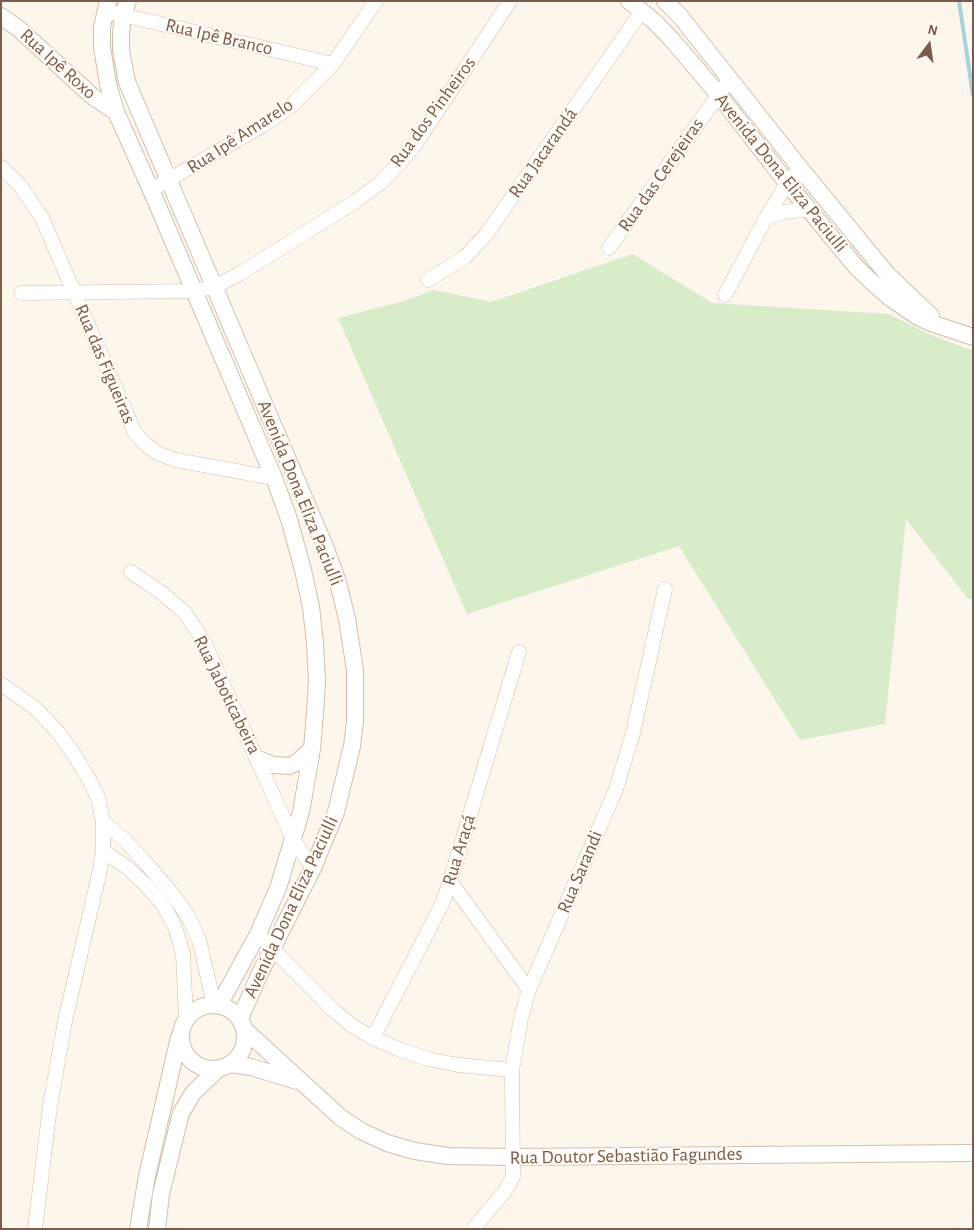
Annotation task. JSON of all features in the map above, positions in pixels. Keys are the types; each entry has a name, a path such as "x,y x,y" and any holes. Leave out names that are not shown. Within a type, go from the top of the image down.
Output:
{"street":[{"name":"Rua Ipê Amarelo","path":"151,190 267,123 291,106 333,64 376,1"},
{"name":"Rua dos Pinheiros","path":"21,293 194,291 228,281 250,268 356,201 380,183 400,163 417,142 510,1"},
{"name":"Avenida Dona Eliza Paciulli","path":"629,1 673,41 718,94 857,268 890,298 918,318 973,337"},
{"name":"Avenida Dona Eliza Paciulli","path":"665,1 680,16 800,168 887,274 946,329"},
{"name":"Rua Ipê Branco","path":"107,6 125,8 333,64"},
{"name":"Avenida Dona Eliza Paciulli","path":"107,6 102,27 104,64 116,112 274,478 297,544 311,607 317,681 312,749 301,812 294,841 278,888 258,934 217,1005"},
{"name":"Avenida Dona Eliza Paciulli","path":"125,8 121,34 121,50 127,82 326,549 338,582 356,670 352,746 336,812 313,868 273,948 242,1024"},
{"name":"Rua Jacarandá","path":"428,280 465,257 485,236 642,11"},
{"name":"Rua Ipê Roxo","path":"1,16 19,29 92,96 116,112"},
{"name":"Rua das Cerejeiras","path":"609,248 730,79"},
{"name":"Rua das Figueiras","path":"1,167 19,184 39,212 135,433 146,445 159,454 176,460 274,478"},
{"path":"725,295 766,218 800,168"},
{"path":"766,218 784,212 809,209"},
{"name":"Rua Jaboticabeira","path":"131,572 162,594 184,613 204,642 294,841 313,868"},
{"name":"Rua Sarandi","path":"473,1229 510,1184 514,1169 512,1070 521,1018 530,990 616,788 633,733 665,588"},
{"name":"Rua Araçá","path":"373,1038 434,921 450,881 519,652"},
{"path":"1,684 35,708 57,731 89,779 98,798 103,822 103,850 65,1021 50,1106 35,1229"},
{"path":"258,759 273,765 289,766 296,763 312,749"},
{"path":"103,822 125,840 151,869 175,897 189,918 199,940 217,1005"},
{"path":"103,850 146,884 164,906 175,927 182,954 184,1024 181,1045 188,1059 201,1068 224,1067"},
{"path":"450,881 530,990"},
{"path":"258,934 332,1009 352,1025 373,1038 428,1059 458,1065 512,1070"},
{"path":"138,1229 146,1176 184,1024 194,1010 204,1006 217,1005 231,1010 242,1024 245,1043 240,1055 193,1093 181,1113 161,1194 158,1229"},
{"name":"Rua Doutor Sebastião Fagundes","path":"242,1024 301,1082 347,1122 387,1143 415,1151 448,1156 514,1157 973,1153"},
{"name":"Rua Doutor Sebastião Fagundes","path":"224,1067 251,1067 301,1082"}],"green space":[{"path":"633,254 712,303 889,314 931,335 973,351 973,598 969,600 906,519 885,724 800,740 679,546 467,614 338,318 404,301 434,290 491,302"}],"waterway":[{"path":"959,1 973,95"}]}
